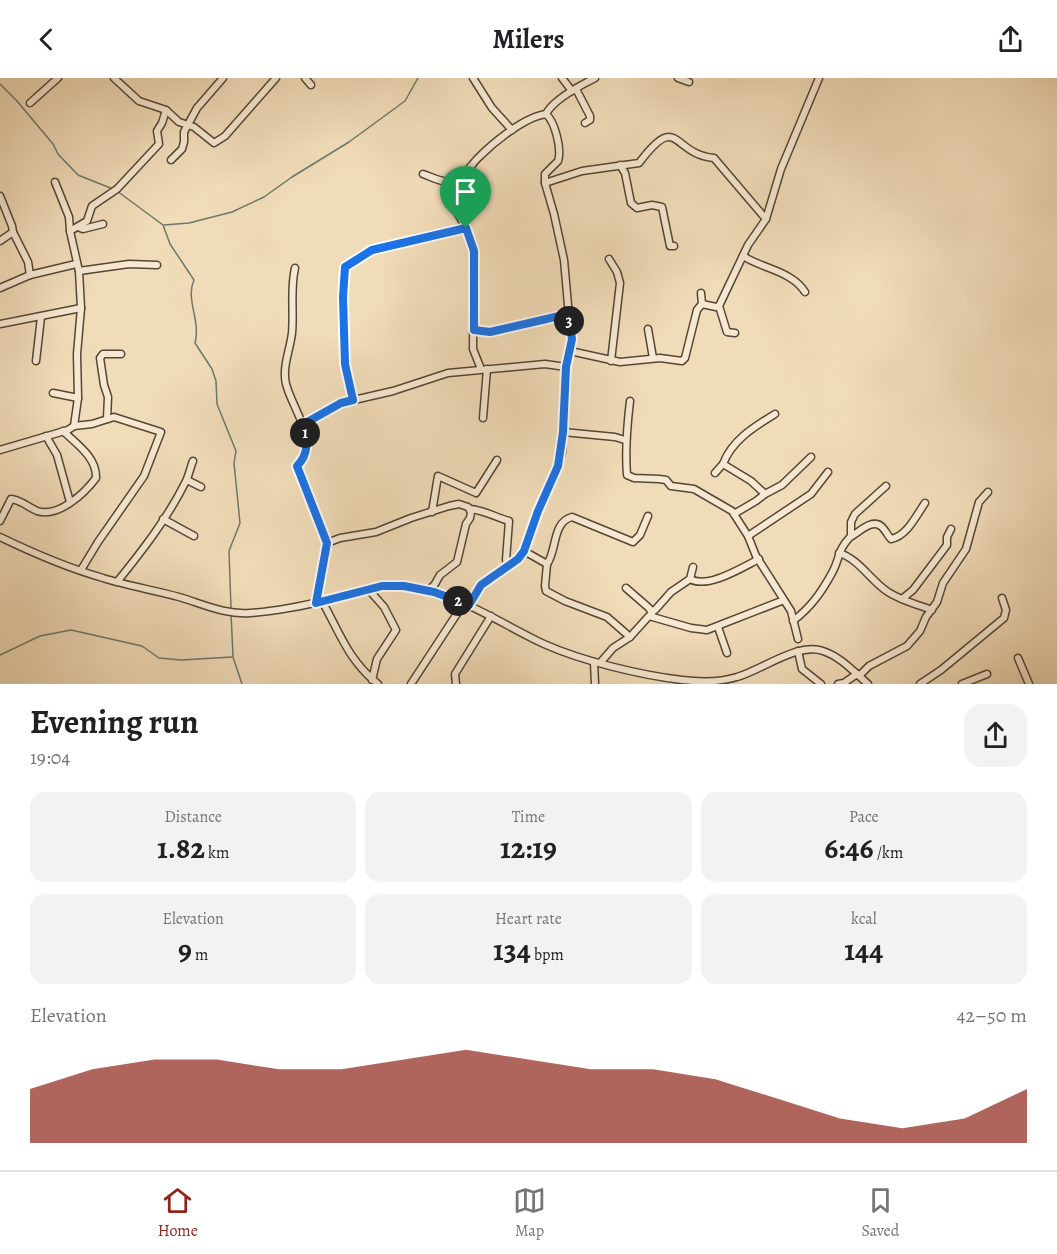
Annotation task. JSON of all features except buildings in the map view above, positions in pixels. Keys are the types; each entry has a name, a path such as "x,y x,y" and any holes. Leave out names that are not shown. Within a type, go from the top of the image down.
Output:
{"street":[{"path":"30,103 58,78"},
{"path":"114,78 139,101 166,110 179,122 190,124 214,143 219,141 276,78"},
{"path":"171,160 182,148 184,132 197,108 223,78"},
{"path":"305,78 311,85"},
{"path":"472,78 492,108 512,130"},
{"path":"562,78 574,90 590,116 590,120 585,123"},
{"path":"483,418 484,369 473,349 474,251 466,228 451,202 456,181 481,155 512,130 546,114 548,109 595,78"},
{"path":"678,78 689,82"},
{"path":"735,333 728,332 720,306 743,256 766,219 781,169 819,78"},
{"path":"70,231 87,220 92,206 116,190 159,144 157,131 166,110"},
{"path":"411,684 481,585 508,566 524,551 538,511 558,466 563,432 566,367 572,339 564,260 555,214 544,183 545,174 560,157 552,122 546,114"},
{"path":"544,183 582,171 639,163 660,139 668,136 676,138 703,157 714,158 766,219"},
{"path":"620,165 626,173 631,203 637,208 652,205 662,207 668,240 670,246 674,246"},
{"path":"423,174 448,182 456,181"},
{"path":"55,182 69,217 81,308 77,354 78,398 74,426"},
{"path":"0,196 13,232 28,262 30,275"},
{"path":"78,227 83,229 103,224"},
{"path":"353,400 345,364 343,297 345,267 372,250 466,228"},
{"path":"0,241 13,232"},
{"path":"743,256 754,263 792,278 806,292"},
{"path":"609,259 617,272 620,283 611,361"},
{"path":"0,288 30,275 77,267 157,265"},
{"path":"295,268 292,333 286,364 286,381 302,425 308,451 305,459 297,466 298,472 327,543 319,602 341,635 347,651 364,673 375,682"},
{"path":"570,351 611,361 629,362 653,358 679,361 685,358 697,310 702,304 701,293"},
{"path":"702,304 720,306"},
{"path":"0,324 81,308"},
{"path":"474,330 490,332 568,314"},
{"path":"36,361 41,317"},
{"path":"648,329 653,358"},
{"path":"107,419 108,397 100,358 103,354 121,354"},
{"path":"302,425 341,403 393,391 448,373 545,364 566,367"},
{"path":"53,393 78,398"},
{"path":"630,401 625,440 629,477 659,478 666,480 671,486 694,489 734,514 791,611 798,639"},
{"path":"716,473 740,438 775,414"},
{"path":"0,450 74,426 107,419 118,418 132,424 160,430 161,435 151,462 138,486 112,520 81,570"},
{"path":"0,521 11,499 20,501 37,511 48,513 70,502 88,489 96,478 94,463 63,431"},
{"path":"563,432 625,440"},
{"path":"46,436 60,462 70,502"},
{"path":"734,514 782,485 811,457"},
{"path":"432,512 438,476 476,493 497,460"},
{"path":"117,582 148,543 187,480 193,461"},
{"path":"723,464 752,481 765,494"},
{"path":"748,536 811,494 828,472"},
{"path":"187,480 201,487"},
{"path":"851,536 851,522 855,514 886,486"},
{"path":"838,684 844,683 869,666 910,644 937,602 943,583 966,549 979,502 988,492"},
{"path":"794,621 814,603 832,574 840,549 851,536 866,526 877,524 881,525 891,539 898,538 904,534 925,503"},
{"path":"327,543 340,538 376,532 411,518 459,504 509,521 506,560 508,566"},
{"path":"428,591 440,575 457,562 466,524 470,518 470,509"},
{"path":"630,637 607,617 546,591 547,564 551,559 559,528 567,518 572,517 590,523 633,542 640,535 648,516"},
{"path":"163,519 194,536"},
{"path":"902,599 913,590 948,545 947,537 951,530"},
{"path":"0,537 43,557 81,570 231,614 319,602 382,586 404,586 428,591 466,604 546,645 597,663 684,680 735,681 798,651 816,649 825,652 868,684"},
{"path":"524,551 547,564"},
{"path":"839,554 857,563 886,590 902,599 932,610"},
{"path":"690,579 703,582 716,579 759,559"},
{"path":"595,684 597,663 613,648 630,637 671,592 690,579 693,567"},
{"path":"626,588 652,614 698,630 718,627 784,600"},
{"path":"369,590 387,612 396,630 377,659 375,682"},
{"path":"920,684 941,670 1004,618 1006,610 1002,598"},
{"path":"456,684 455,674 491,616"},
{"path":"718,627 727,652"},
{"path":"798,651 802,669 821,684"},
{"path":"1018,658 1029,684"},
{"path":"962,684 987,674"}],"waterway":[{"path":"164,225 189,223 232,212 264,197 349,142 405,101 418,78"},
{"path":"0,84 17,101 53,144 58,154 78,175 113,189"},
{"path":"117,191 163,225 170,244 194,280 191,295 196,326 195,343 212,369 216,381 217,404 236,451 234,463 240,523 229,551 231,608"},
{"path":"231,613 233,657 242,684"},
{"path":"0,655 40,636 71,630 142,646 159,658 181,660 232,657"}],"route":[{"path":"466,228 474,251 474,330 490,332 568,314 572,339 566,367 561,452 558,466 538,511 524,551 518,559 481,585 469,605 434,592 404,586 382,586 316,603 315,598 327,543 297,466 305,459 308,451 302,425 341,403 353,400 345,364 343,297 345,267 372,250 466,228"}]}
